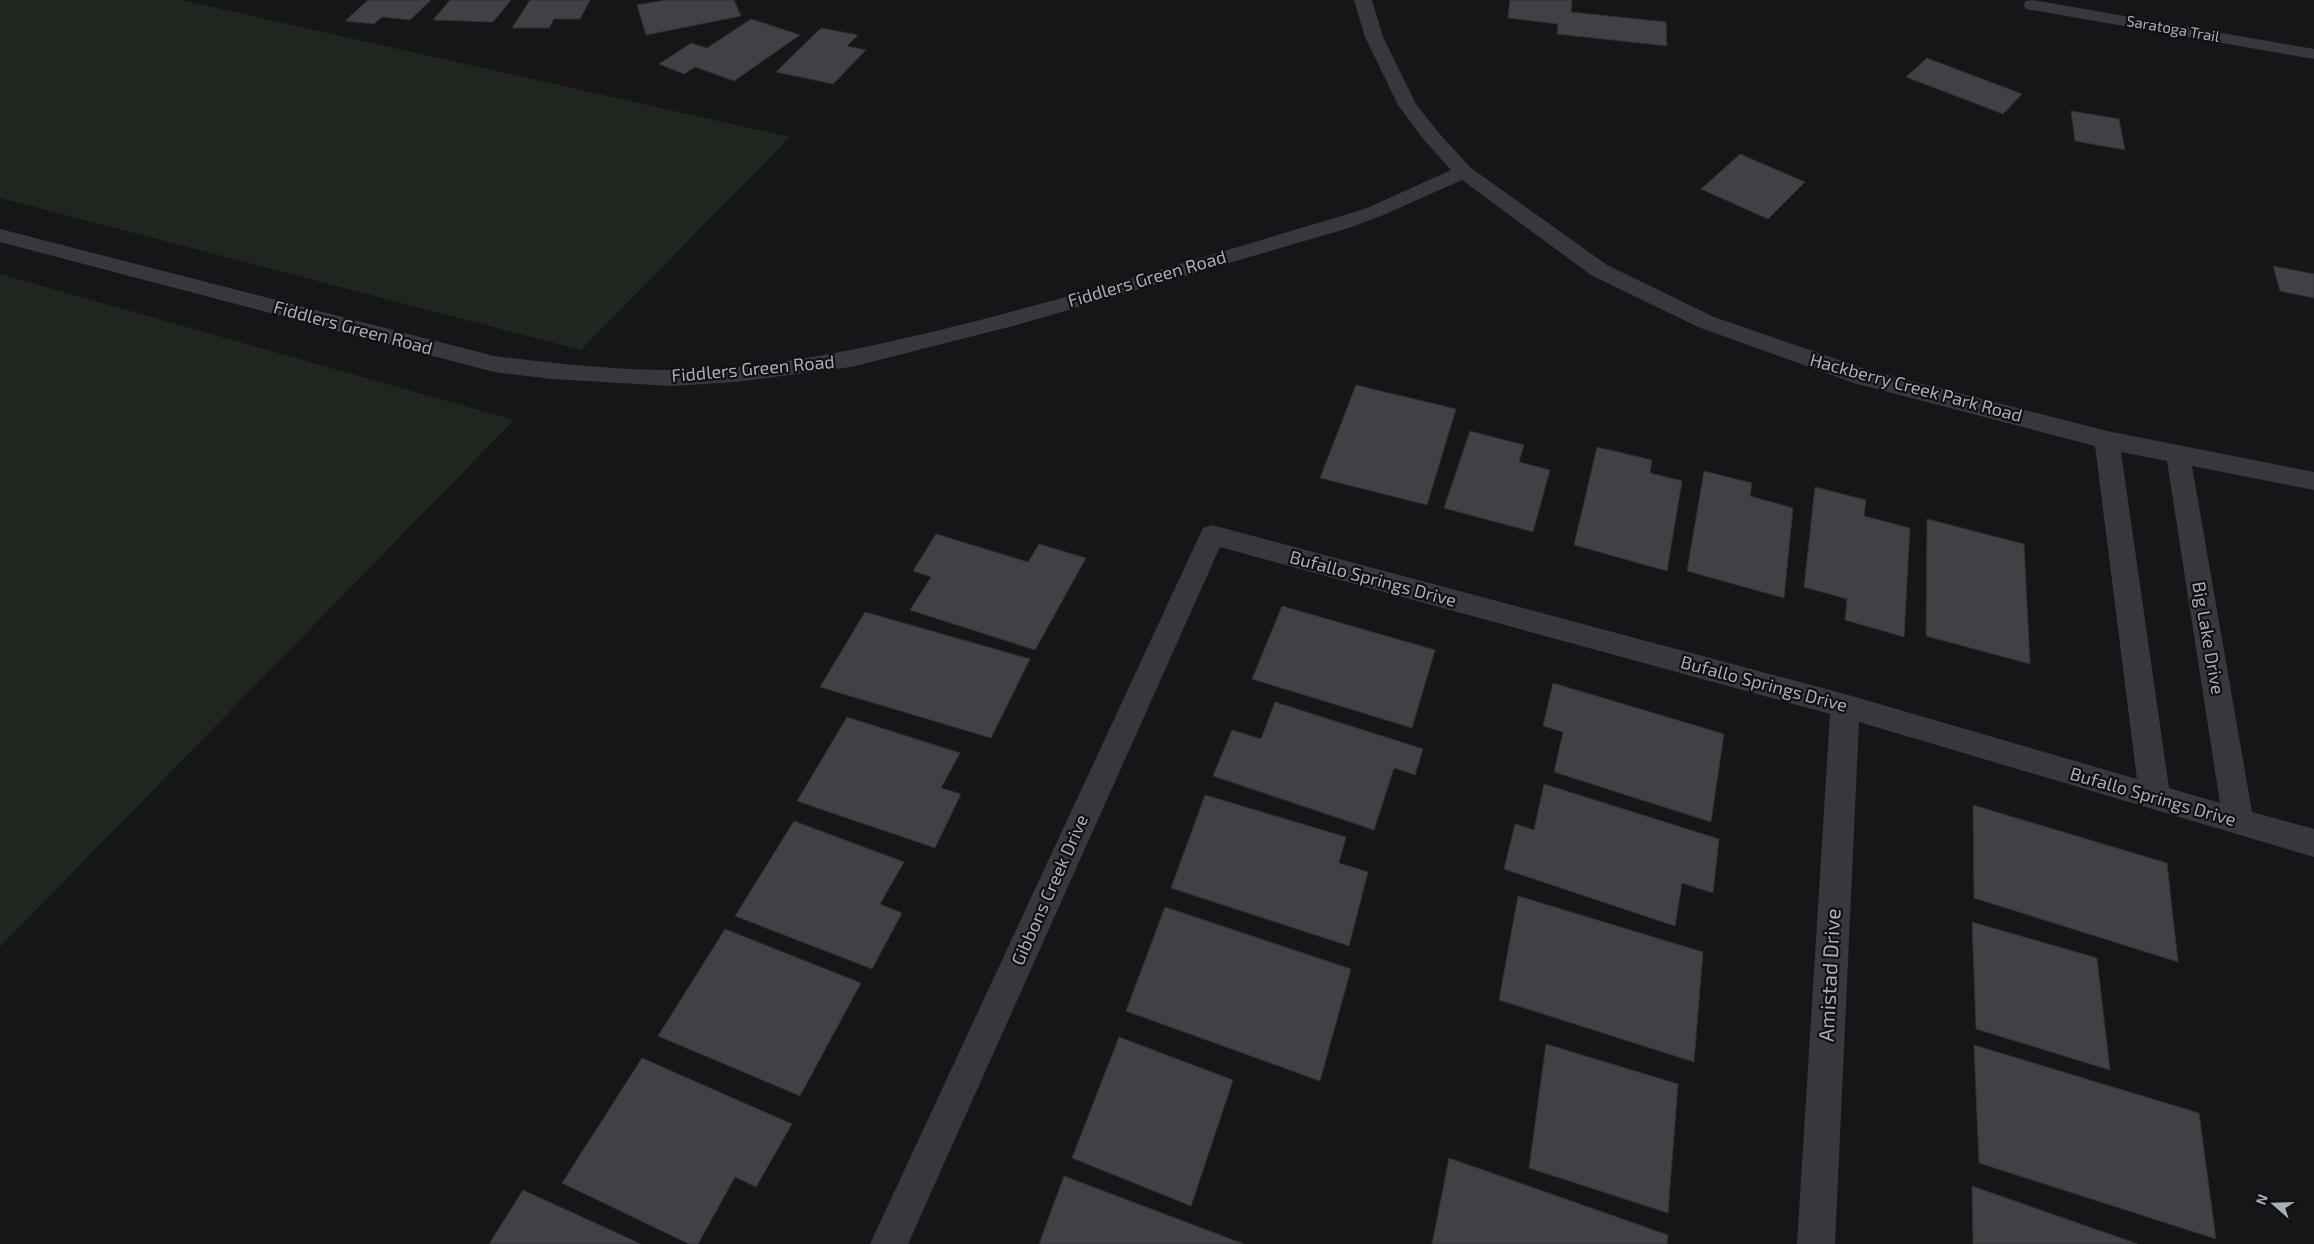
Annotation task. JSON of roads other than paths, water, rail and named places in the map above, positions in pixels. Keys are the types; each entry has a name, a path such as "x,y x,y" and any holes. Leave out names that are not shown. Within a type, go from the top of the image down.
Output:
{"street":[{"name":"Hackberry Creek Park Road","path":"1362,0 1374,37 1407,105 1431,136 1464,172 1599,270 1706,322 1862,377 2107,440 2314,481"},
{"name":"Saratoga Trail","path":"2032,5 2314,54"},
{"name":"Fiddlers Green Road","path":"0,235 494,364 552,371 671,378 736,374 851,359 1005,321 1342,223 1374,212 1464,172"},
{"path":"2107,440 2155,798"},
{"name":"Big Lake Drive","path":"2178,454 2238,822"},
{"name":"Bufallo Springs Drive","path":"1212,535 1845,706 2314,843"},
{"name":"Gibbons Creek Drive","path":"889,1244 1212,535"},
{"name":"Amistad Drive","path":"1816,1244 1845,706"}]}
